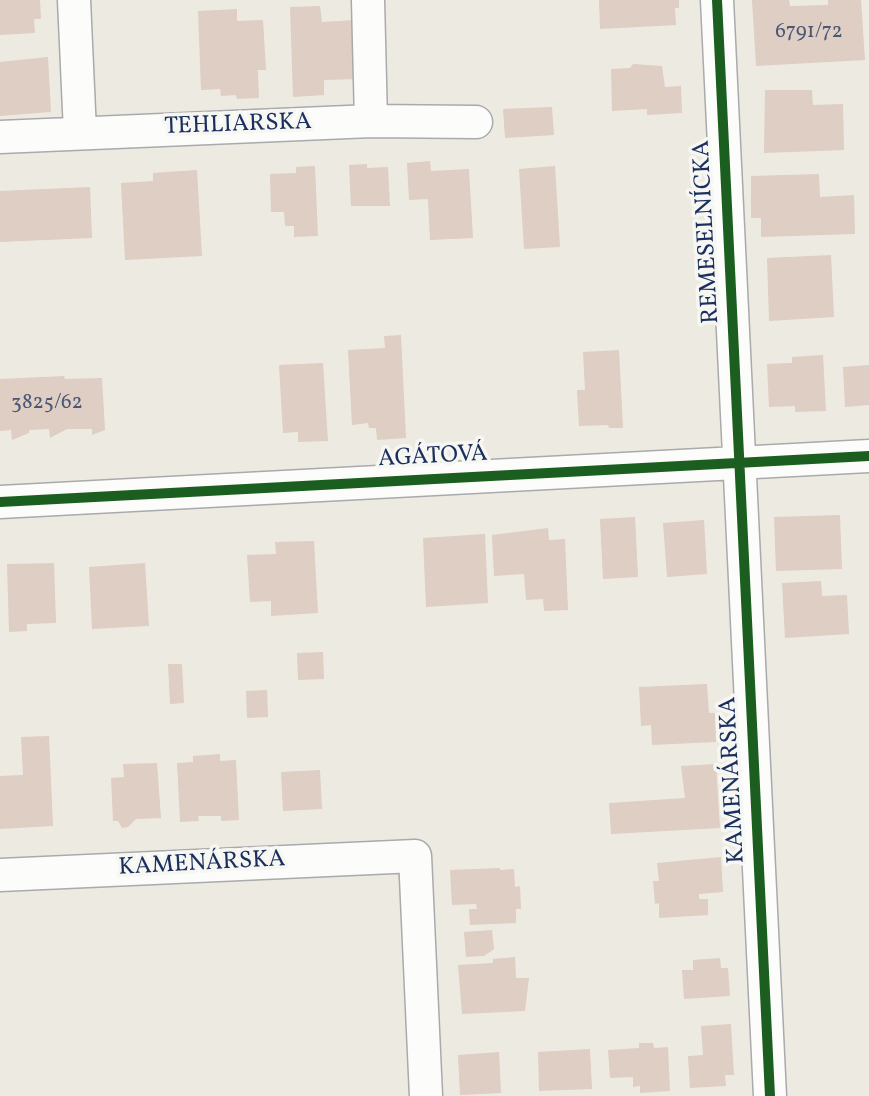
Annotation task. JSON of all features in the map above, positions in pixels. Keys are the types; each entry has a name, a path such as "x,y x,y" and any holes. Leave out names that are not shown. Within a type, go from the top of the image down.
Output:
{"street":[{"path":"74,0 80,132"},
{"path":"368,0 371,121"},
{"name":"REMESELNÍCKA","path":"717,0 741,462"},
{"name":"TEHLIARSKA","path":"0,137 371,121 476,122"},
{"name":"AGÁTOVÁ","path":"0,502 869,456"},
{"name":"KAMENÁRSKA","path":"741,462 770,1096"},
{"name":"KAMENÁRSKA","path":"0,875 415,856 426,1096"}],"building":[{"path":"0,0 40,0 41,19 34,19 35,33 0,35"},
{"path":"599,0 679,0 679,8 675,8 676,25 600,29"},
{"path":"752,0 789,0 790,6 828,5 828,0 861,0 865,60 756,66"},
{"path":"320,6 322,22 356,20 358,79 324,80 324,95 293,97 290,7"},
{"path":"237,9 237,21 263,20 266,70 258,70 259,98 237,99 236,95 221,96 220,89 201,90 198,11"},
{"path":"48,57 51,112 0,116 0,62"},
{"path":"633,64 662,66 665,87 681,86 682,113 647,115 647,109 612,111 611,69 630,68"},
{"path":"765,90 812,90 813,105 843,104 844,150 764,153"},
{"path":"552,107 554,135 505,138 503,109"},
{"path":"430,161 431,171 469,169 473,238 430,240 428,199 409,200 407,163"},
{"path":"367,164 367,168 388,167 390,206 351,206 349,165"},
{"path":"315,166 318,236 294,237 294,226 285,226 284,212 271,212 270,174 296,173 296,167"},
{"path":"555,166 560,247 524,249 519,169"},
{"path":"197,170 202,256 125,260 121,183 153,181 153,173"},
{"path":"819,174 820,197 854,195 855,234 761,237 761,218 751,218 751,176"},
{"path":"90,187 92,238 0,242 0,191"},
{"path":"831,255 834,317 769,321 767,258"},
{"path":"401,335 406,438 377,440 376,428 369,428 368,423 352,425 348,350 385,348 384,336"},
{"path":"619,350 623,428 609,428 608,425 579,426 577,390 585,390 583,352"},
{"path":"823,355 826,411 795,412 795,406 769,407 767,364 792,363 792,357"},
{"path":"323,363 328,441 298,442 298,432 283,433 279,365"},
{"path":"869,365 869,405 845,407 843,367"},
{"path":"64,376 65,379 102,378 105,430 92,435 92,429 67,429 50,438 49,429 29,430 29,433 12,440 11,430 0,431 0,379"},
{"path":"840,515 842,569 776,571 774,517"},
{"path":"635,517 638,577 603,579 600,519"},
{"path":"704,520 707,574 667,577 663,523"},
{"path":"548,528 549,540 565,539 568,610 544,611 543,599 526,600 524,574 494,576 492,535"},
{"path":"485,534 488,603 426,607 423,538"},
{"path":"314,541 318,613 271,616 271,601 250,602 247,555 276,554 275,542"},
{"path":"54,563 56,623 27,624 27,631 9,632 7,564"},
{"path":"145,563 149,626 92,629 89,567"},
{"path":"821,581 822,596 847,595 849,634 785,638 782,583"},
{"path":"323,652 324,679 298,680 297,653"},
{"path":"168,664 182,664 184,703 170,704"},
{"path":"707,684 709,713 715,713 716,742 652,745 651,725 641,726 639,687"},
{"path":"267,690 268,717 247,718 246,691"},
{"path":"49,736 53,826 0,829 0,776 23,775 21,737"},
{"path":"220,754 220,761 236,760 239,820 221,821 221,816 198,816 199,821 180,822 177,763 193,762 193,756"},
{"path":"157,763 161,818 136,819 128,827 122,828 118,821 113,821 111,778 124,777 123,764"},
{"path":"716,764 720,828 611,834 609,803 685,798 681,766"},
{"path":"320,770 322,809 283,811 281,772"},
{"path":"721,857 723,892 699,894 699,899 708,899 708,915 659,918 659,903 655,904 653,881 659,881 657,863"},
{"path":"514,869 515,887 520,886 521,909 516,909 516,923 470,925 469,909 477,909 476,904 452,905 450,870"},
{"path":"492,930 494,949 484,956 466,957 464,932"},
{"path":"515,957 516,978 529,978 525,1011 462,1014 458,965 493,963 493,959"},
{"path":"720,958 721,968 728,968 730,996 684,999 682,970 693,970 693,960"},
{"path":"731,1024 734,1075 725,1075 726,1086 690,1088 688,1056 703,1055 701,1026"},
{"path":"639,1043 653,1043 654,1048 668,1047 670,1091 640,1093 640,1086 633,1087 633,1077 610,1078 608,1050 639,1048"},
{"path":"590,1049 592,1089 539,1091 538,1052"},
{"path":"499,1052 501,1093 460,1095 458,1055"}],"cycle path":[{"path":"717,0 770,1096"},
{"path":"0,502 869,456"}]}
